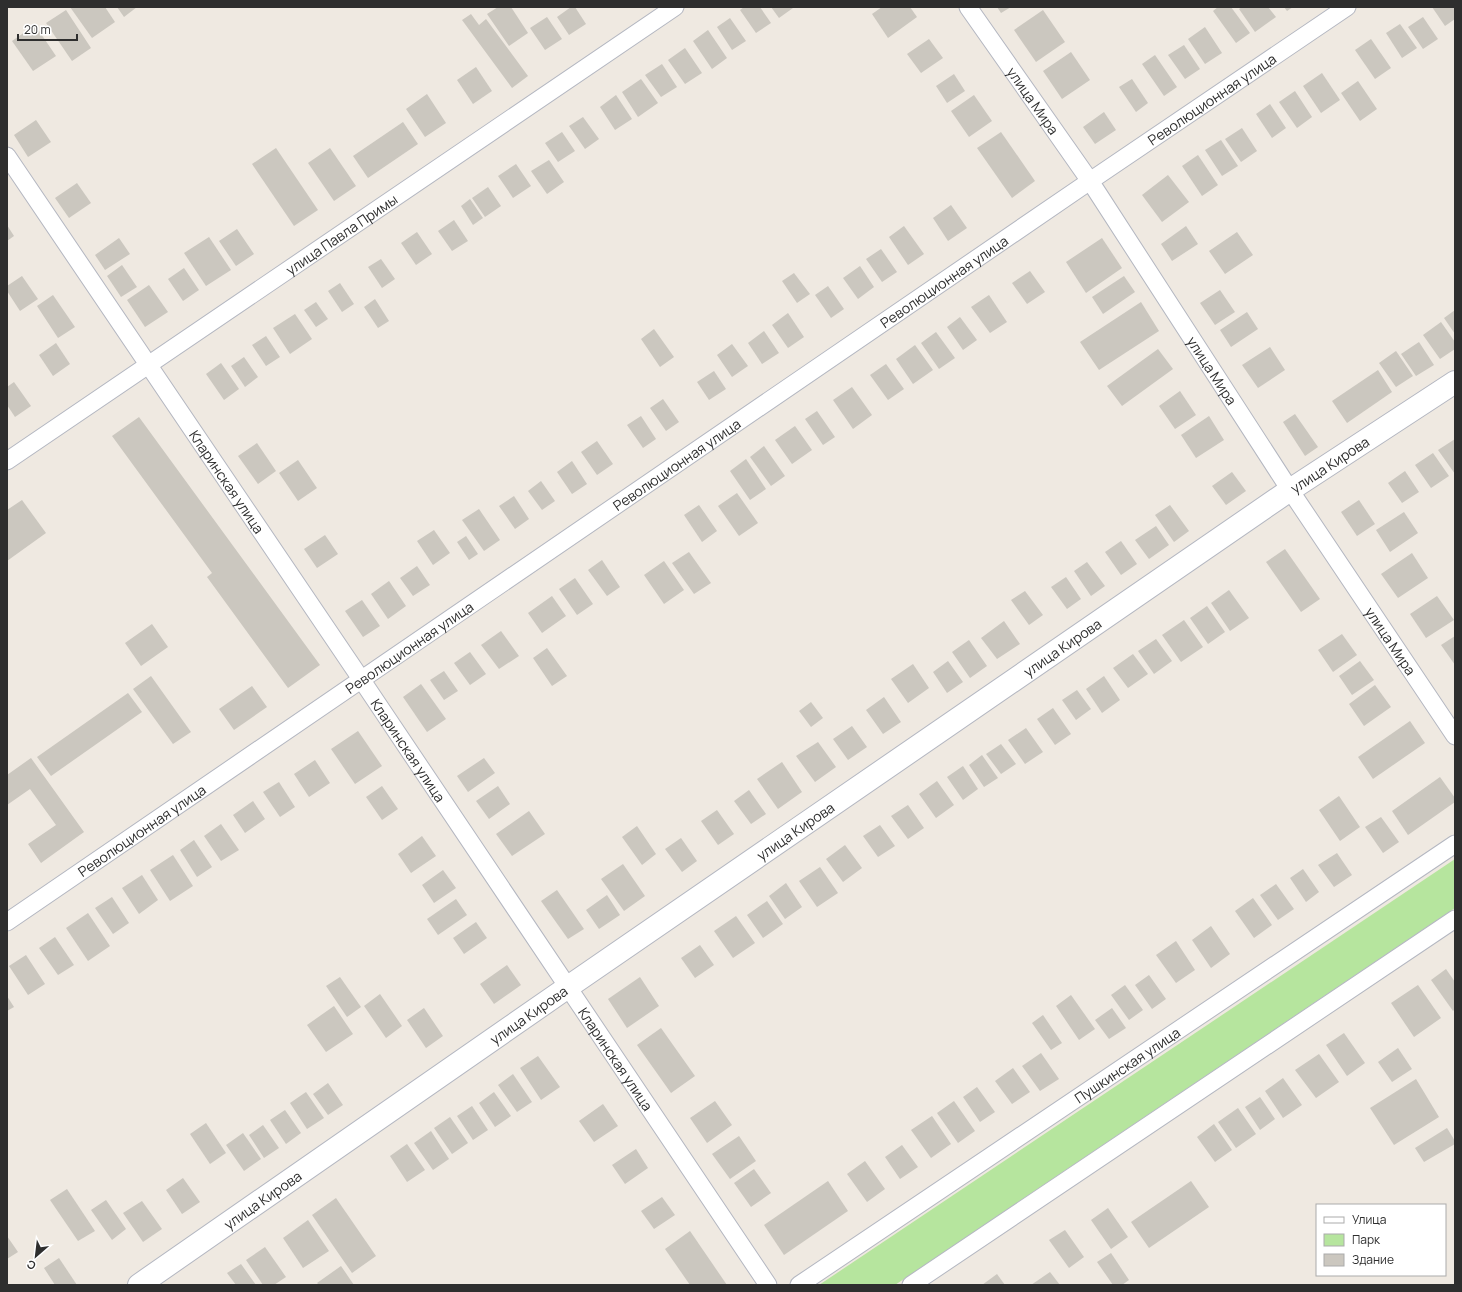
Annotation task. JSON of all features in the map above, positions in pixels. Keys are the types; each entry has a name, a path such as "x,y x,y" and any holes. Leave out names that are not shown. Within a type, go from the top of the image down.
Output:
{"street":[{"name":"улица Павла Примы","path":"7,461 675,7"},
{"name":"улица Мира","path":"968,7 1090,181 1290,490 1455,736"},
{"name":"Революционная улица","path":"7,922 1090,181 1347,7"},
{"name":"Кларинская улица","path":"7,156 362,679 768,1285"},
{"name":"улица Кирова","path":"139,1285 568,987 1290,490 1455,382"},
{"name":"Пушкинская улица","path":"800,1285 1455,844"},
{"path":"911,1285 1455,919"}],"green space":[{"path":"1455,859 1455,908 895,1285 819,1285"}],"building":[{"path":"70,7 105,7 115,22 92,38"},
{"path":"117,7 137,7 124,17"},
{"path":"498,7 511,7 528,33 509,46 487,14"},
{"path":"571,7 575,7 586,24 569,35 557,17"},
{"path":"744,7 760,7 771,23 756,33 740,10"},
{"path":"771,7 792,7 793,8 779,18"},
{"path":"882,7 910,7 917,17 888,38 872,14"},
{"path":"997,7 1011,7 1001,13"},
{"path":"1218,7 1231,7 1250,33 1236,43 1213,11"},
{"path":"1242,7 1268,7 1276,17 1255,32 1239,9"},
{"path":"1284,7 1293,7 1287,11"},
{"path":"1432,7 1455,7 1455,19 1445,26"},
{"path":"66,10 91,48 72,61 46,23"},
{"path":"1043,10 1065,42 1036,62 1014,30"},
{"path":"471,14 479,25 486,19 528,76 512,88 462,20"},
{"path":"547,17 562,39 545,50 530,28"},
{"path":"1423,17 1438,39 1423,49 1408,27"},
{"path":"730,18 746,41 732,50 717,27"},
{"path":"1400,24 1417,48 1402,58 1386,33"},
{"path":"35,25 56,56 33,71 12,41"},
{"path":"1205,27 1222,53 1205,64 1188,39"},
{"path":"708,30 727,58 712,69 693,41"},
{"path":"929,39 943,58 921,73 907,54"},
{"path":"1371,39 1391,68 1375,79 1355,50"},
{"path":"1184,45 1200,69 1185,79 1168,55"},
{"path":"685,48 702,73 685,84 668,60"},
{"path":"1071,52 1090,80 1062,99 1043,71"},
{"path":"1155,55 1177,87 1164,96 1142,64"},
{"path":"662,64 677,87 661,97 645,75"},
{"path":"476,67 492,91 473,104 457,80"},
{"path":"1322,73 1340,100 1321,113 1303,86"},
{"path":"954,74 965,91 947,103 936,86"},
{"path":"641,79 658,103 638,117 622,92"},
{"path":"1132,79 1148,103 1136,112 1119,87"},
{"path":"1358,81 1377,109 1360,121 1341,93"},
{"path":"1295,91 1312,117 1297,128 1279,102"},
{"path":"427,94 446,123 425,137 406,109"},
{"path":"616,95 632,119 615,130 600,107"},
{"path":"974,95 992,121 969,137 951,111"},
{"path":"1270,104 1286,128 1272,138 1256,114"},
{"path":"1104,112 1116,130 1095,144 1083,127"},
{"path":"583,117 599,139 585,149 569,126"},
{"path":"36,120 51,142 28,157 14,135"},
{"path":"403,122 418,144 368,178 353,156"},
{"path":"1242,128 1257,151 1241,162 1225,139"},
{"path":"562,132 575,151 558,162 545,143"},
{"path":"1001,132 1035,181 1012,198 977,148"},
{"path":"1221,140 1238,166 1222,176 1205,150"},
{"path":"276,148 318,210 294,226 252,164"},
{"path":"330,148 356,186 334,201 308,163"},
{"path":"1198,155 1218,185 1202,196 1182,166"},
{"path":"549,160 564,182 547,194 531,171"},
{"path":"516,164 531,186 513,198 498,176"},
{"path":"1168,175 1189,202 1162,222 1142,195"},
{"path":"77,183 91,203 69,218 55,198"},
{"path":"488,187 501,206 485,217 472,198"},
{"path":"470,199 483,218 473,225 461,206"},
{"path":"951,205 967,228 948,241 933,218"},
{"path":"454,220 468,241 452,251 438,231"},
{"path":"7,225 14,236 7,241"},
{"path":"904,226 924,254 908,265 889,237"},
{"path":"1186,226 1198,244 1172,261 1161,244"},
{"path":"237,229 254,254 236,266 219,241"},
{"path":"417,232 432,254 416,265 401,243"},
{"path":"1237,232 1253,255 1225,274 1209,251"},
{"path":"209,237 231,270 206,286 184,253"},
{"path":"119,238 130,254 105,270 95,255"},
{"path":"1102,238 1122,268 1086,293 1066,262"},
{"path":"881,249 897,272 882,282 866,259"},
{"path":"381,259 395,279 382,288 368,267"},
{"path":"122,265 137,287 121,297 107,276"},
{"path":"860,266 874,287 858,299 843,278"},
{"path":"184,268 199,290 183,301 168,279"},
{"path":"1030,271 1045,292 1027,304 1012,283"},
{"path":"794,273 810,294 797,303 782,281"},
{"path":"22,276 38,299 20,311 7,291 7,286"},
{"path":"1124,276 1135,292 1103,314 1092,297"},
{"path":"340,283 354,304 342,312 328,291"},
{"path":"149,285 168,312 145,327 127,300"},
{"path":"828,286 844,309 831,318 815,295"},
{"path":"1220,290 1235,312 1215,325 1200,303"},
{"path":"53,295 75,327 58,338 37,306"},
{"path":"989,295 1007,322 990,333 971,307"},
{"path":"375,299 389,321 378,328 364,307"},
{"path":"316,302 328,319 316,327 304,310"},
{"path":"1141,302 1159,331 1099,370 1080,342"},
{"path":"1455,310 1455,334 1444,318"},
{"path":"1247,312 1258,329 1231,347 1220,330"},
{"path":"788,313 804,337 788,348 772,325"},
{"path":"295,314 312,339 290,354 273,328"},
{"path":"960,317 977,340 963,350 947,327"},
{"path":"1441,322 1455,342 1455,349 1440,359 1423,335"},
{"path":"654,329 674,357 660,367 641,339"},
{"path":"764,331 779,353 762,364 748,343"},
{"path":"936,332 955,358 939,369 921,343"},
{"path":"266,336 280,357 266,366 252,345"},
{"path":"1419,342 1434,365 1416,376 1401,354"},
{"path":"56,343 70,364 53,376 39,355"},
{"path":"732,344 748,366 732,377 717,355"},
{"path":"915,345 933,370 913,384 896,359"},
{"path":"1270,347 1285,370 1258,388 1242,365"},
{"path":"1158,349 1173,369 1122,406 1107,386"},
{"path":"1396,351 1413,376 1396,387 1379,363"},
{"path":"244,357 258,377 245,387 231,366"},
{"path":"221,363 239,389 224,400 206,374"},
{"path":"886,364 904,389 888,400 870,375"},
{"path":"1378,370 1392,392 1347,423 1332,401"},
{"path":"714,371 726,389 709,400 697,382"},
{"path":"14,382 31,406 15,417 7,405 7,387"},
{"path":"852,387 872,415 853,429 833,400"},
{"path":"1180,391 1196,415 1175,429 1159,406"},
{"path":"663,399 679,422 666,431 650,408"},
{"path":"817,411 835,437 823,445 805,419"},
{"path":"1295,414 1318,447 1305,456 1283,422"},
{"path":"641,416 656,439 643,448 627,425"},
{"path":"1209,416 1224,440 1196,458 1181,435"},
{"path":"139,417 320,665 288,688 207,577 212,573 112,436"},
{"path":"795,426 812,450 792,464 775,440"},
{"path":"1455,439 1455,474 1438,450"},
{"path":"597,441 613,464 597,475 581,452"},
{"path":"257,443 276,471 258,484 238,456"},
{"path":"764,446 785,476 771,486 750,457"},
{"path":"1433,453 1449,476 1431,488 1415,465"},
{"path":"746,459 766,489 750,500 730,471"},
{"path":"298,460 317,488 298,501 279,473"},
{"path":"572,461 587,484 572,494 557,472"},
{"path":"1405,471 1419,492 1402,503 1388,483"},
{"path":"1232,472 1246,491 1226,505 1212,486"},
{"path":"541,481 555,501 542,510 528,491"},
{"path":"737,493 758,523 739,536 718,506"},
{"path":"514,496 529,519 515,529 499,506"},
{"path":"22,500 46,533 7,561 7,510"},
{"path":"1359,500 1375,524 1357,536 1341,512"},
{"path":"699,505 717,531 702,542 684,515"},
{"path":"1170,505 1189,531 1174,542 1155,515"},
{"path":"479,509 500,540 484,551 462,520"},
{"path":"1404,512 1418,533 1390,552 1376,530"},
{"path":"1156,526 1169,545 1149,559 1135,540"},
{"path":"434,530 450,553 433,565 417,541"},
{"path":"325,535 338,554 317,568 304,549"},
{"path":"466,536 478,554 469,560 457,542"},
{"path":"1121,541 1137,564 1121,575 1105,552"},
{"path":"1285,549 1320,599 1301,612 1266,562"},
{"path":"689,552 711,583 694,594 672,563"},
{"path":"1412,553 1428,578 1398,598 1381,574"},
{"path":"602,560 620,587 607,596 588,570"},
{"path":"664,561 684,590 664,604 644,575"},
{"path":"1087,562 1105,586 1091,596 1074,571"},
{"path":"417,566 430,585 413,596 400,578"},
{"path":"1066,577 1081,599 1067,609 1051,587"},
{"path":"575,578 593,604 577,615 559,589"},
{"path":"389,581 406,606 388,619 371,594"},
{"path":"1229,590 1249,618 1230,631 1211,603"},
{"path":"1025,591 1043,615 1029,625 1011,600"},
{"path":"552,596 566,616 542,633 528,613"},
{"path":"1437,596 1454,620 1426,638 1410,614"},
{"path":"362,600 380,626 363,637 345,611"},
{"path":"1207,606 1225,632 1208,644 1190,618"},
{"path":"1184,620 1203,647 1181,662 1162,635"},
{"path":"1004,621 1020,644 997,659 981,638"},
{"path":"152,624 168,647 141,666 125,643"},
{"path":"501,631 519,656 499,669 481,645"},
{"path":"1342,634 1357,655 1333,672 1318,650"},
{"path":"1455,636 1455,665 1441,645"},
{"path":"1156,639 1172,661 1154,674 1138,651"},
{"path":"969,640 987,666 970,678 952,652"},
{"path":"547,648 567,676 552,686 533,658"},
{"path":"470,652 486,674 470,685 454,663"},
{"path":"1133,654 1148,674 1128,688 1113,668"},
{"path":"948,661 963,682 947,693 933,672"},
{"path":"1360,661 1374,680 1352,695 1339,676"},
{"path":"913,664 929,688 908,703 891,679"},
{"path":"444,671 458,691 444,700 430,680"},
{"path":"151,676 191,732 173,744 133,689"},
{"path":"1104,676 1120,700 1102,713 1086,689"},
{"path":"421,684 446,719 427,732 403,697"},
{"path":"1375,685 1391,707 1364,726 1349,704"},
{"path":"252,686 267,707 234,730 219,709"},
{"path":"1077,690 1091,709 1076,720 1062,700"},
{"path":"128,693 142,712 51,776 37,757"},
{"path":"884,697 901,722 883,734 866,710"},
{"path":"811,702 823,718 811,727 799,711"},
{"path":"1053,708 1071,734 1055,745 1037,719"},
{"path":"1410,721 1425,743 1373,779 1358,757"},
{"path":"852,726 867,747 848,760 833,739"},
{"path":"1026,728 1043,752 1025,764 1008,740"},
{"path":"358,731 382,766 355,784 331,749"},
{"path":"818,742 836,767 815,782 796,756"},
{"path":"1001,744 1016,764 1001,774 986,754"},
{"path":"982,755 998,778 984,787 969,765"},
{"path":"31,758 84,832 41,863 28,844 56,825 30,789 7,805 7,775"},
{"path":"484,758 495,773 468,792 457,776"},
{"path":"315,760 330,783 309,797 294,774"},
{"path":"782,762 802,792 778,809 757,779"},
{"path":"963,766 978,789 963,800 947,777"},
{"path":"1440,777 1455,798 1455,802 1408,835 1392,811"},
{"path":"937,781 954,805 936,818 919,794"},
{"path":"279,782 295,807 280,817 263,792"},
{"path":"382,786 398,809 382,820 366,797"},
{"path":"498,786 510,804 489,819 476,801"},
{"path":"749,790 766,814 751,824 734,801"},
{"path":"1339,796 1360,827 1340,841 1319,810"},
{"path":"253,801 265,819 245,833 233,815"},
{"path":"908,805 924,828 908,839 891,816"},
{"path":"717,810 734,834 718,845 701,821"},
{"path":"529,811 545,834 512,856 496,834"},
{"path":"1381,817 1399,842 1383,853 1365,827"},
{"path":"221,824 239,850 221,861 204,836"},
{"path":"880,825 895,846 878,857 863,836"},
{"path":"637,826 656,854 642,865 622,837"},
{"path":"422,836 436,856 411,873 398,854"},
{"path":"681,838 697,861 682,872 665,849"},
{"path":"194,840 212,867 197,877 180,850"},
{"path":"845,845 862,868 843,882 826,859"},
{"path":"1337,853 1352,875 1334,887 1318,865"},
{"path":"173,855 193,886 170,901 150,870"},
{"path":"623,864 645,896 624,911 601,879"},
{"path":"820,867 838,893 817,907 799,881"},
{"path":"1303,869 1319,892 1306,902 1290,878"},
{"path":"443,870 456,888 434,903 422,885"},
{"path":"142,875 158,900 139,914 122,888"},
{"path":"786,883 802,907 785,919 769,896"},
{"path":"1276,884 1294,909 1278,920 1260,895"},
{"path":"557,890 584,929 568,939 541,901"},
{"path":"607,895 620,915 599,929 586,910"},
{"path":"112,897 129,923 113,934 95,908"},
{"path":"1253,898 1272,925 1254,938 1235,911"},
{"path":"456,899 467,915 438,935 427,919"},
{"path":"767,901 783,924 763,938 747,915"},
{"path":"88,913 110,946 88,961 66,928"},
{"path":"736,916 755,943 733,958 714,931"},
{"path":"476,922 487,938 464,954 453,938"},
{"path":"1211,926 1230,954 1211,968 1192,940"},
{"path":"55,937 74,965 58,975 39,948"},
{"path":"1176,941 1195,970 1176,983 1156,955"},
{"path":"700,945 714,965 695,978 681,958"},
{"path":"26,955 45,984 28,995 9,966"},
{"path":"507,965 521,985 494,1004 480,984"},
{"path":"1446,969 1455,982 1455,1009 1453,1011 1431,980"},
{"path":"1149,975 1166,999 1152,1009 1135,985"},
{"path":"340,977 361,1007 347,1017 326,986"},
{"path":"640,977 659,1006 627,1028 608,999"},
{"path":"1125,985 1143,1010 1129,1020 1111,995"},
{"path":"1418,985 1441,1018 1414,1037 1391,1003"},
{"path":"380,994 402,1026 386,1038 364,1006"},
{"path":"1071,995 1095,1029 1079,1040 1056,1006"},
{"path":"7,996 14,1007 7,1011"},
{"path":"334,1006 353,1034 326,1052 307,1025"},
{"path":"424,1008 443,1036 426,1048 407,1020"},
{"path":"1112,1008 1126,1028 1109,1039 1095,1020"},
{"path":"1043,1015 1062,1043 1051,1050 1032,1023"},
{"path":"661,1028 695,1076 671,1093 637,1045"},
{"path":"1344,1033 1365,1063 1347,1076 1326,1045"},
{"path":"1398,1048 1412,1069 1392,1082 1378,1062"},
{"path":"1041,1053 1059,1079 1040,1091 1022,1066"},
{"path":"1319,1054 1339,1082 1316,1098 1295,1070"},
{"path":"538,1056 560,1087 541,1100 520,1068"},
{"path":"1013,1068 1030,1092 1012,1104 995,1081"},
{"path":"513,1074 532,1102 517,1112 498,1085"},
{"path":"1283,1078 1302,1105 1283,1118 1265,1091"},
{"path":"1416,1079 1439,1117 1394,1145 1370,1108"},
{"path":"328,1083 343,1105 328,1115 313,1094"},
{"path":"977,1087 995,1112 980,1122 963,1097"},
{"path":"306,1092 324,1118 307,1129 290,1103"},
{"path":"494,1092 511,1116 495,1127 479,1103"},
{"path":"1260,1097 1275,1119 1260,1130 1245,1107"},
{"path":"715,1101 732,1125 707,1143 690,1118"},
{"path":"954,1101 975,1131 958,1143 937,1113"},
{"path":"603,1104 618,1126 594,1142 579,1121"},
{"path":"472,1106 488,1130 473,1140 457,1116"},
{"path":"1238,1108 1256,1134 1236,1148 1218,1122"},
{"path":"285,1110 301,1133 286,1144 270,1120"},
{"path":"932,1116 951,1144 931,1158 911,1130"},
{"path":"450,1117 468,1143 452,1154 434,1128"},
{"path":"206,1123 226,1153 210,1164 190,1134"},
{"path":"1214,1124 1232,1150 1215,1162 1197,1137"},
{"path":"263,1125 279,1148 264,1158 249,1135"},
{"path":"1447,1128 1455,1141 1455,1144 1424,1162 1415,1148"},
{"path":"431,1131 449,1159 433,1170 414,1143"},
{"path":"243,1133 261,1159 244,1171 226,1145"},
{"path":"739,1136 756,1161 730,1179 712,1154"},
{"path":"407,1144 425,1170 407,1182 390,1156"},
{"path":"902,1145 918,1167 900,1179 885,1157"},
{"path":"636,1149 648,1168 625,1184 612,1165"},
{"path":"865,1161 885,1189 867,1202 847,1174"},
{"path":"754,1169 771,1193 751,1207 734,1183"},
{"path":"183,1178 200,1202 182,1214 166,1190"},
{"path":"828,1181 848,1211 784,1255 764,1225"},
{"path":"1191,1181 1209,1207 1149,1248 1131,1222"},
{"path":"67,1189 95,1231 78,1241 50,1200"},
{"path":"662,1197 675,1215 654,1229 641,1211"},
{"path":"336,1198 376,1256 352,1273 312,1215"},
{"path":"106,1200 126,1229 112,1240 91,1210"},
{"path":"142,1201 162,1229 143,1242 123,1213"},
{"path":"1108,1208 1128,1237 1111,1249 1091,1220"},
{"path":"308,1220 329,1251 303,1268 283,1238"},
{"path":"1065,1230 1084,1257 1069,1268 1049,1240"},
{"path":"690,1231 727,1285 690,1285 665,1249"},
{"path":"7,1236 18,1252 7,1259"},
{"path":"265,1247 286,1277 274,1285 263,1285 246,1260"},
{"path":"1111,1253 1129,1280 1122,1285 1113,1285 1097,1262"},
{"path":"59,1258 77,1285 55,1285 44,1268"},
{"path":"241,1264 256,1285 236,1285 227,1273"},
{"path":"341,1266 354,1285 319,1285 317,1283"},
{"path":"1050,1272 1060,1285 1031,1285"},
{"path":"997,1274 1005,1285 982,1285"}]}
